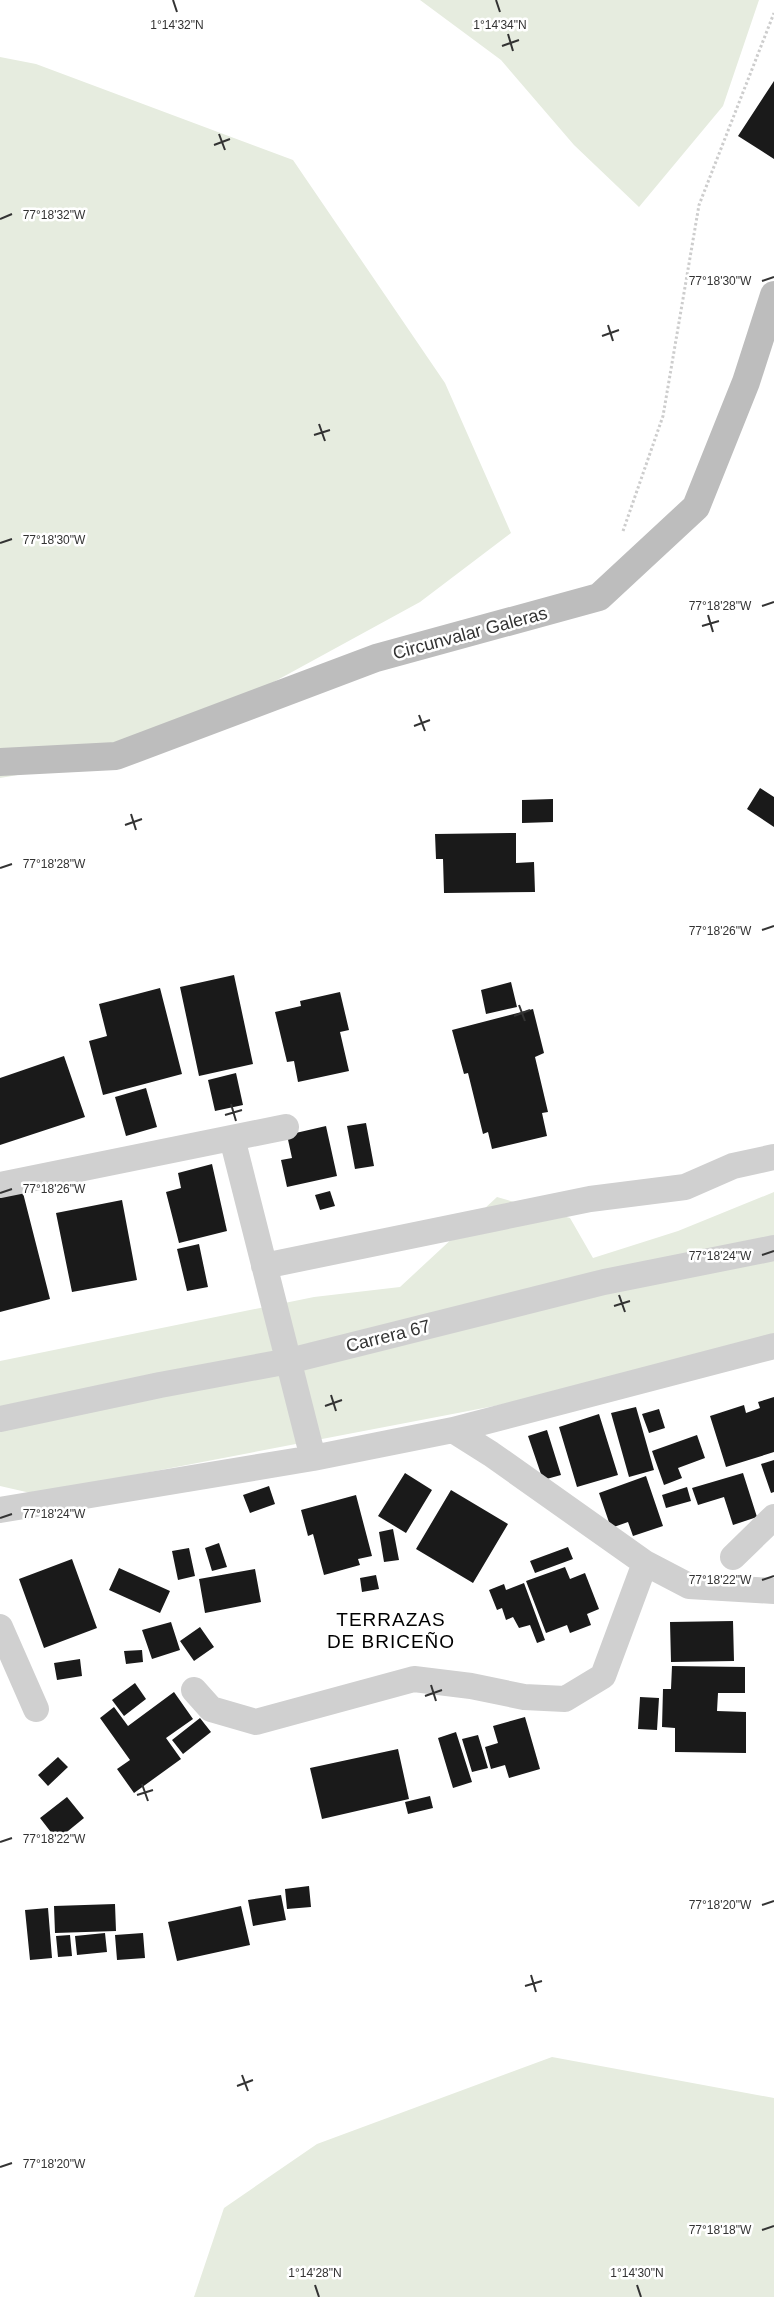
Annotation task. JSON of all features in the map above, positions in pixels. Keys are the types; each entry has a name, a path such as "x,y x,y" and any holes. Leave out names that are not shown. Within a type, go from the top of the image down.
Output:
{"main road":[{"name":"Circunvalar Galeras","path":"0,762 116,756 376,658 599,597 696,507 746,382 774,295"}],"street":[{"path":"0,1184 286,1127"},
{"path":"232,1138 313,1458"},
{"path":"264,1266 590,1199 686,1187 733,1166 774,1157"},
{"name":"Carrera 67","path":"0,1419 160,1385 289,1361 604,1282 774,1248"},
{"path":"0,1510 313,1458 453,1430 774,1346"},
{"path":"453,1430 491,1454 645,1563 689,1586 774,1591"},
{"path":"733,1557 774,1517"},
{"path":"194,1690 211,1709 256,1722 414,1679 471,1686 524,1697 565,1699 603,1676 645,1563"},
{"path":"0,1627 36,1709"}],"path":[{"path":"622,534 663,416 700,205 774,13"}],"shaded area":[{"path":"420,0 759,0 723,106 639,207 574,145 501,60"},
{"path":"0,57 36,64 293,160 445,383 511,533 420,602 142,754 0,778"},
{"path":"774,1192 774,1340 708,1365 35,1494 0,1486 0,1361 314,1297 400,1287 497,1197 570,1218 593,1258 678,1231"},
{"path":"552,2057 774,2098 774,2297 194,2297 224,2208 317,2144"}],"building":[{"path":"774,81 774,159 738,136"},
{"path":"760,788 774,797 774,827 747,809"},
{"path":"553,799 553,822 522,823 522,800"},
{"path":"516,833 516,863 534,862 535,892 444,893 443,859 436,859 435,834"},
{"path":"234,975 253,1064 199,1076 180,987"},
{"path":"511,982 517,1007 486,1014 481,990"},
{"path":"160,988 182,1074 103,1095 89,1041 107,1036 99,1004"},
{"path":"340,992 349,1030 340,1032 349,1071 298,1082 294,1061 287,1062 275,1012 301,1006 300,1001"},
{"path":"533,1009 544,1053 535,1057 548,1112 542,1113 547,1136 492,1149 488,1132 483,1134 468,1073 464,1074 452,1030"},
{"path":"64,1056 85,1117 0,1145 0,1078"},
{"path":"236,1073 243,1105 215,1111 208,1080"},
{"path":"146,1088 157,1127 126,1136 115,1097"},
{"path":"366,1123 374,1166 355,1169 347,1126"},
{"path":"326,1126 337,1176 287,1187 281,1160 292,1158 287,1135"},
{"path":"212,1164 227,1231 179,1243 166,1192 181,1188 178,1173"},
{"path":"22,1189 50,1299 0,1312 0,1194"},
{"path":"330,1191 335,1206 320,1210 315,1195"},
{"path":"122,1200 137,1280 72,1292 56,1213"},
{"path":"199,1244 208,1287 187,1291 177,1249"},
{"path":"774,1397 774,1452 726,1467 710,1416 744,1405 746,1413 760,1408 758,1402"},
{"path":"636,1407 654,1470 629,1477 611,1413"},
{"path":"659,1409 665,1428 649,1433 642,1414"},
{"path":"599,1414 618,1475 577,1487 559,1427"},
{"path":"547,1430 561,1475 543,1480 528,1436"},
{"path":"697,1435 705,1458 678,1468 682,1478 664,1485 652,1451"},
{"path":"774,1460 774,1492 771,1493 761,1464"},
{"path":"405,1473 432,1490 406,1533 378,1516"},
{"path":"743,1473 757,1517 733,1525 724,1497 698,1505 692,1488"},
{"path":"646,1476 663,1526 633,1536 628,1522 611,1528 599,1493"},
{"path":"269,1486 275,1504 250,1513 243,1495"},
{"path":"687,1487 691,1501 666,1508 662,1495"},
{"path":"451,1490 508,1524 473,1583 416,1549"},
{"path":"356,1495 372,1556 358,1559 360,1565 324,1575 313,1534 308,1536 301,1510"},
{"path":"393,1529 399,1560 384,1562 379,1532"},
{"path":"219,1543 227,1567 212,1571 205,1548"},
{"path":"568,1547 573,1559 535,1573 530,1561"},
{"path":"189,1548 195,1576 178,1580 172,1551"},
{"path":"72,1559 97,1628 44,1648 19,1579"},
{"path":"565,1567 570,1579 585,1573 599,1609 587,1614 591,1625 570,1633 567,1625 546,1633 526,1581"},
{"path":"119,1568 170,1591 160,1613 109,1590"},
{"path":"255,1569 261,1602 205,1613 199,1579"},
{"path":"376,1575 379,1589 362,1592 360,1578"},
{"path":"524,1583 545,1640 537,1643 530,1625 519,1628 513,1617 506,1620 502,1608 497,1610 489,1590 504,1584 506,1590"},
{"path":"733,1621 734,1661 671,1662 670,1622"},
{"path":"171,1622 180,1650 152,1659 142,1630"},
{"path":"200,1627 214,1647 194,1661 180,1641"},
{"path":"142,1650 143,1662 126,1664 124,1651"},
{"path":"80,1659 82,1676 57,1680 54,1663"},
{"path":"672,1666 745,1667 745,1693 718,1693 717,1711 746,1712 746,1753 675,1752 675,1728 662,1727 663,1689 671,1689"},
{"path":"135,1683 146,1699 124,1716 112,1700"},
{"path":"174,1692 193,1719 166,1738 181,1759 134,1793 117,1769 130,1760 100,1718 114,1707 128,1726"},
{"path":"640,1697 659,1698 657,1730 638,1729"},
{"path":"525,1717 540,1769 509,1778 505,1765 491,1769 485,1747 498,1743 493,1726"},
{"path":"200,1718 211,1732 183,1754 172,1740"},
{"path":"456,1732 472,1782 453,1788 438,1738"},
{"path":"478,1735 488,1768 472,1772 462,1739"},
{"path":"398,1749 409,1799 322,1819 310,1768"},
{"path":"58,1757 68,1767 48,1786 38,1775"},
{"path":"430,1796 433,1808 408,1814 405,1802"},
{"path":"67,1797 84,1818 57,1840 40,1818"},
{"path":"309,1886 311,1907 287,1909 285,1889"},
{"path":"281,1895 286,1920 253,1926 248,1900"},
{"path":"115,1904 116,1931 55,1933 54,1906"},
{"path":"241,1906 250,1945 177,1961 168,1922"},
{"path":"48,1908 52,1958 30,1960 25,1910"},
{"path":"105,1933 107,1952 77,1955 75,1936"},
{"path":"143,1933 145,1958 117,1960 115,1935"},
{"path":"70,1935 72,1956 58,1957 56,1936"}],"district":[{"name":"TERRAZAS DE BRICEÑO","path":"391,1630"}]}
